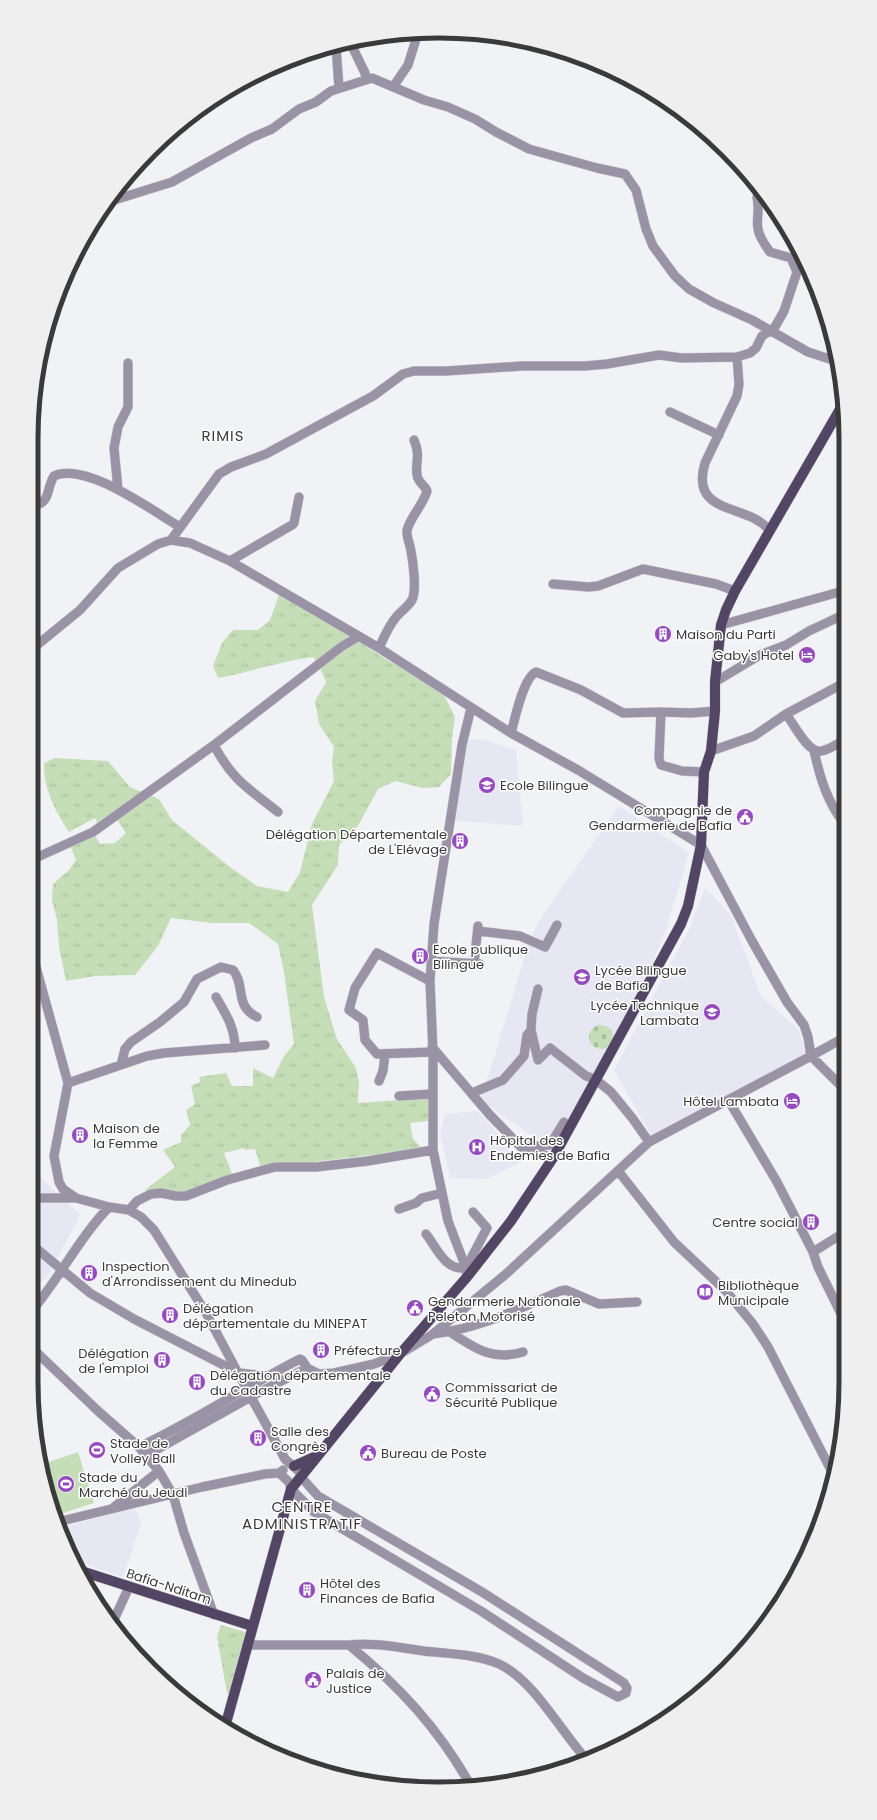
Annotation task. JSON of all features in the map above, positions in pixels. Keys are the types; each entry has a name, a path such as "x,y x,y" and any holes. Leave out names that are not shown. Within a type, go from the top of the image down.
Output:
{"main road":[{"path":"227,1721 291,1489 400,1354 512,1221 553,1158 681,924 688,906 701,845 704,772 711,751 715,711 714,682 721,625 735,591 838,411"},
{"path":"291,1464 317,1455"},
{"name":"Bafia-Nditam","path":"87,1573 252,1626"}],"street":[{"path":"393,87 408,66 416,39"},
{"path":"353,48 365,73 366,79"},
{"path":"336,52 339,88"},
{"path":"118,199 172,182 252,138 272,129 299,109 316,102 339,88 366,79 377,79 393,87 475,118 496,132 529,149 604,170 625,174 636,190 646,229 653,246 675,276 689,288 808,352 831,359"},
{"path":"756,197 759,208 758,230 760,236 770,252 791,258 797,269"},
{"path":"171,540 219,474 230,466 266,454 373,396 403,374 414,371 446,371 522,366 585,366 607,364 659,355 682,358 737,357 750,353 756,348 762,336 771,331 778,323 789,297 796,277 797,269 800,265"},
{"path":"737,357 739,391 703,470 703,484 705,491 722,506 754,518 764,524 769,530"},
{"path":"118,489 114,448 118,427 128,407 128,363"},
{"path":"670,412 718,435"},
{"path":"379,648 387,630 397,616 412,600 414,574 407,530 419,506 425,498 427,491 417,477 416,468 418,452 414,440"},
{"path":"38,505 44,502 50,481 54,476 58,474 86,476 97,479 118,489 180,527"},
{"path":"230,561 292,525 294,523 299,497"},
{"path":"38,644 80,610 118,568 158,544 171,540 190,543 230,561 379,648 511,733 578,770 701,845 752,942 787,1002 804,1025 808,1037 811,1056 839,1084"},
{"path":"553,584 589,587 598,586 643,569 716,584 735,591"},
{"path":"721,625 839,594"},
{"path":"714,682 760,655 786,645 809,631 839,617"},
{"path":"38,857 92,832 214,745 324,659 359,636"},
{"path":"511,733 525,688 530,676 536,672 581,690 623,713 691,713 715,711"},
{"path":"711,751 754,736 786,714 839,686"},
{"path":"467,1273 448,1221 433,1150 433,1049 430,981 434,924 462,745 471,708"},
{"path":"662,712 659,758 661,765 682,771 704,772"},
{"path":"786,714 808,746 814,751 820,775 831,804 839,816"},
{"path":"814,751 827,749 839,743"},
{"path":"214,745 239,782 278,812"},
{"path":"432,961 477,964 478,928 520,936 545,947 557,926"},
{"path":"430,981 377,953 355,988 349,1010 363,1020 364,1040 377,1054 433,1049"},
{"path":"121,1065 125,1049 131,1042 160,1022 184,1002 197,979 221,967 233,970 239,982 244,1008 250,1014 257,1017"},
{"path":"38,974 68,1083 54,1156 59,1182 63,1188 76,1198"},
{"path":"538,989 532,1014 531,1030 538,1060 550,1048 586,1076 596,1079 611,1092 649,1142"},
{"path":"216,996 232,1024 235,1035 235,1048"},
{"path":"472,1092 503,1080 513,1070 517,1062 524,1056 527,1034 531,1030"},
{"path":"139,1447 164,1435 267,1376 300,1359 307,1368 319,1374 334,1373 374,1364 400,1354 433,1334 506,1274 619,1172 649,1142 729,1101 839,1040"},
{"path":"68,1083 147,1056 164,1053 265,1045"},
{"path":"433,1049 472,1092 489,1114 521,1147 553,1158"},
{"path":"379,1081 383,1070 385,1054"},
{"path":"399,1096 432,1094"},
{"path":"729,1101 777,1182 813,1252 818,1267 839,1310"},
{"path":"521,1147 550,1145 564,1122"},
{"path":"129,1210 137,1201 151,1194 160,1193 186,1196 227,1180 275,1167 316,1167 368,1161 433,1150"},
{"path":"619,1172 674,1242 726,1291 753,1324 768,1347 829,1467"},
{"path":"398,1209 422,1198 442,1193"},
{"path":"38,1198 76,1198 109,1207 129,1210 141,1217 154,1230 206,1313 291,1464 301,1473 301,1477 318,1496 482,1592 624,1683 627,1688 626,1693 623,1696 618,1697 583,1678 481,1611 314,1512 291,1489 289,1482 279,1473"},
{"path":"38,1303 62,1271 86,1235 109,1207"},
{"path":"467,1273 487,1228 473,1212"},
{"path":"426,1234 448,1264 467,1273"},
{"path":"813,1252 839,1236"},
{"path":"38,1250 90,1293 108,1304 239,1373 267,1376"},
{"path":"433,1334 450,1332 499,1318 560,1291 566,1290 599,1304 638,1302"},
{"path":"450,1332 472,1346 495,1356 509,1356 523,1352"},
{"path":"38,1354 98,1412 139,1447 159,1471 173,1495 184,1533 214,1615"},
{"path":"147,1455 307,1368"},
{"path":"63,1521 257,1475 279,1473 291,1464"},
{"path":"112,1509 159,1471"},
{"path":"115,1617 129,1587"},
{"path":"247,1645 368,1644 453,1654 482,1659 499,1664 520,1678 543,1704 582,1756"},
{"path":"349,1645 386,1676 423,1715 448,1747 468,1781"}],"shaded area":[{"name":"Ecole Bilingue","path":"482,739 516,750 523,826 450,820 462,741"},
{"name":"Lycée Bilingue de Bafia","path":"619,806 689,853 665,933 632,1007 552,1150 481,1100 528,946 538,922"},
{"name":"Lycée Technique Lambata","path":"705,888 731,915 761,996 797,1028 808,1055 651,1135 614,1070 689,929"},
{"name":"Hôpital des Endemies de Bafia","path":"477,1111 523,1161 487,1179 450,1178 440,1133 445,1114"},
{"path":"38,1175 80,1215 48,1276 38,1285"},
{"path":"135,1508 141,1524 123,1577 81,1562 65,1527"}],"green space":[{"path":"280,592 392,663 414,672 445,697 455,717 452,738 451,774 439,787 423,788 395,781 378,789 358,826 339,845 338,865 312,905 324,997 337,1039 356,1068 359,1082 358,1103 429,1098 428,1121 410,1123 413,1139 423,1149 261,1168 255,1149 245,1150 244,1148 224,1153 233,1176 190,1193 147,1194 145,1190 175,1167 163,1150 181,1142 181,1135 190,1125 186,1110 195,1104 191,1086 200,1082 199,1077 226,1073 232,1086 253,1086 253,1068 273,1078 284,1056 294,1044 284,972 278,944 249,923 211,923 171,918 158,946 135,975 95,976 66,981 59,947 57,920 52,900 53,884 69,870 76,860 69,843 93,832 100,844 115,843 126,833 116,818 99,826 95,818 69,832 51,799 44,772 44,763 55,758 108,761 130,787 159,799 172,820 230,867 257,886 288,892 300,872 312,824 334,781 332,762 334,747 319,724 315,701 326,682 313,657 289,661 218,678 213,666 222,643 233,630 258,630 270,620"},
{"path":"601,1025 606,1026 612,1032 612,1042 606,1048 601,1049 596,1048 590,1042 589,1037 590,1032 596,1026"},
{"name":"Stade du Marché du Jeudi","path":"78,1452 94,1503 60,1514 47,1463"},
{"path":"221,1625 248,1633 231,1693 227,1693 217,1637"}],"place":[{"name":"Maison du Parti","path":"663,634"},
{"name":"Gaby's Hotel","path":"807,655"},
{"name":"Ecole Bilingue","path":"487,785"},
{"name":"Compagnie de Gendarmerie de Bafia","path":"745,817"},
{"name":"Délégation Départementale de L'Elévage","path":"460,841"},
{"name":"Ecole publique Bilingue","path":"420,956"},
{"name":"Lycée Bilingue de Bafia","path":"582,977"},
{"name":"Lycée Technique Lambata","path":"712,1012"},
{"name":"Hôtel Lambata","path":"792,1101"},
{"name":"Maison de la Femme","path":"80,1135"},
{"name":"Hôpital des Endemies de Bafia","path":"477,1147"},
{"name":"Centre social","path":"811,1222"},
{"name":"Inspection d'Arrondissement du Minedub","path":"89,1273"},
{"name":"Bibliothèque Municipale","path":"705,1292"},
{"name":"Gendarmerie Nationale Peleton Motorisé","path":"415,1308"},
{"name":"Délégation départementale du MINEPAT","path":"170,1315"},
{"name":"Préfecture","path":"321,1350"},
{"name":"Délégation de l'emploi","path":"162,1360"},
{"name":"Délégation départementale du Cadastre","path":"197,1382"},
{"name":"Commissariat de Sécurité Publique","path":"432,1394"},
{"name":"Salle des Congrès","path":"258,1438"},
{"name":"Stade de Volley Ball","path":"97,1450"},
{"name":"Bureau de Poste","path":"368,1453"},
{"name":"Stade du Marché du Jeudi","path":"66,1484"},
{"name":"Hôtel des Finances de Bafia","path":"307,1590"},
{"name":"Palais de Justice","path":"313,1680"}],"district":[{"name":"RIMIS","path":"223,436"},
{"name":"CENTRE ADMINISTRATIF","path":"302,1516"}]}
